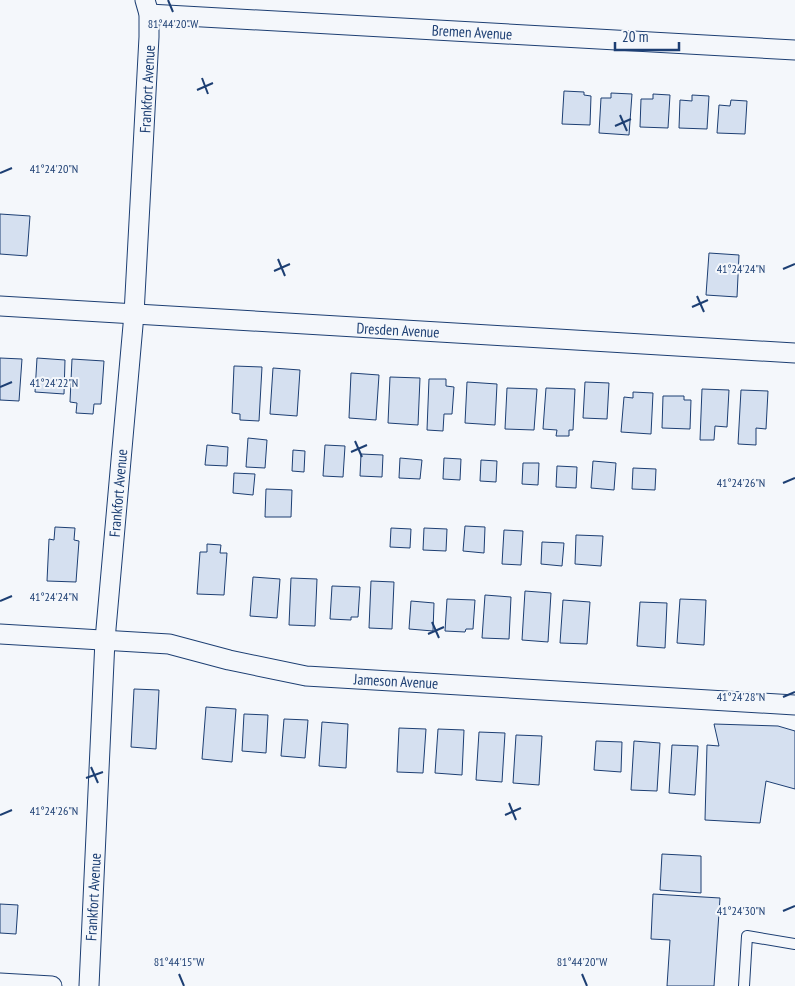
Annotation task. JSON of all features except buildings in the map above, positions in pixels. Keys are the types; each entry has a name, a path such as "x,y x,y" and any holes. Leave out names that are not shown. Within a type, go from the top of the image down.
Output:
{"street":[{"name":"Bremen Avenue","path":"147,7 795,50"},
{"name":"Frankfort Avenue","path":"89,986 105,640 134,314 147,7"},
{"name":"Dresden Avenue","path":"0,306 795,353"},
{"name":"Jameson Avenue","path":"0,634 169,644 238,662 306,676 795,705"},
{"path":"0,983 52,986"}],"lane":[{"path":"744,986 747,936 795,944"}]}
